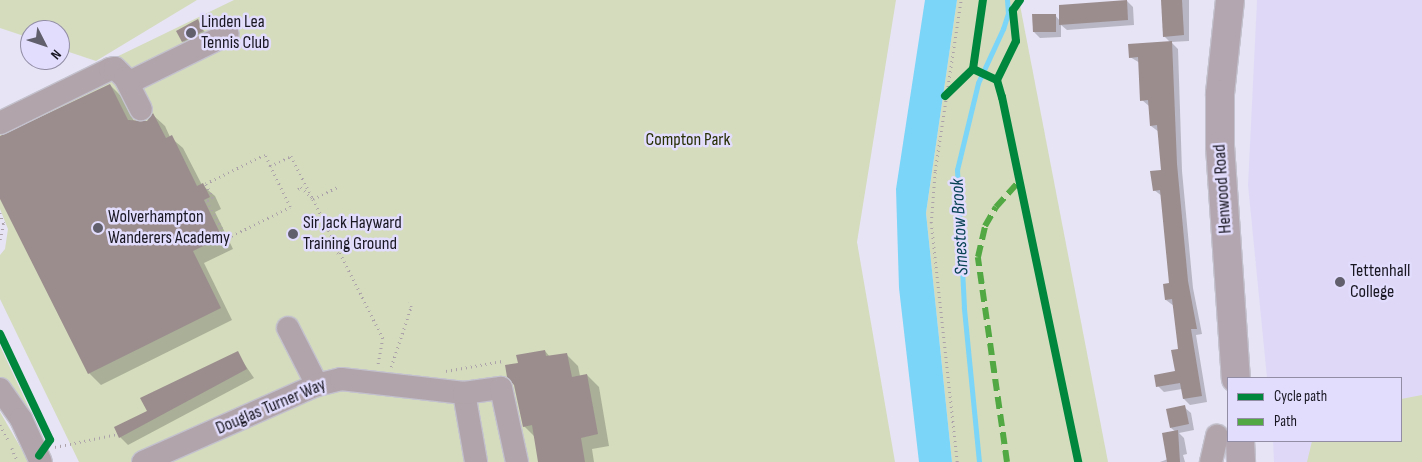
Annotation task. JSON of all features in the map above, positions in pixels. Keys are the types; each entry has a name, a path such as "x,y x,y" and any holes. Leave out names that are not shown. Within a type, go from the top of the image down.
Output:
{"main road":[{"name":"Henwood Road","path":"1230,0 1220,94 1220,146 1236,377"},
{"path":"1230,442 1241,462"}],"street":[{"path":"128,83 228,34"},
{"path":"0,123 110,69 120,72 128,83 141,109"},
{"path":"288,328 317,385"},
{"name":"Douglas Turner Way","path":"143,462 317,385 350,379 464,393 501,388 517,462"},
{"path":"0,389 21,419 40,454"},
{"path":"464,393 476,462"},
{"path":"1211,461 1227,439"},
{"path":"1211,461 1236,462"}],"path":[{"path":"957,462 931,223 945,96 962,0"},
{"path":"945,96 958,80"},
{"path":"264,155 270,166 290,207 227,238 207,201 213,198 206,184 264,155"},
{"path":"270,166 291,156 313,199 383,338 376,374"},
{"path":"298,188 301,187 313,199"},
{"path":"313,199 338,187"},
{"path":"0,213 4,224 0,242"},
{"path":"326,243 342,257"},
{"path":"388,376 411,307 409,302"},
{"path":"437,373 502,361"},
{"path":"0,425 40,454 117,434"}],"shaded area":[{"name":"Tettenhall College","path":"1257,0 1422,0 1422,462 1274,462 1273,442 1402,442 1402,377 1267,377 1248,185"}],"green space":[{"path":"0,0 197,0 96,61 70,52 70,20 20,20 20,35 0,28"},
{"name":"Sir Jack Hayward Training Ground","path":"234,0 896,0 857,242 895,462 79,462 0,299 0,255 5,249 8,229 0,209 0,129 9,109"},
{"path":"957,0 1019,0 1108,462 952,462 926,213"},
{"path":"0,346 44,440 39,446 0,382"},
{"path":"1422,395 1422,462 1307,462 1312,442 1402,442 1402,399"},
{"path":"0,412 29,462 0,462"}],"water":[{"path":"925,0 957,0 926,213 952,462 919,462 899,288 896,189"}],"building":[{"path":"1127,0 1128,20 1059,25 1059,5"},
{"path":"1161,0 1182,0 1184,35 1163,37"},
{"path":"1032,14 1056,14 1056,32 1033,32"},
{"name":"Linden Lea Tennis Club","path":"198,19 203,31 182,42 176,31"},
{"path":"1172,41 1177,164 1188,281 1197,329 1191,329 1202,396 1183,399 1180,383 1156,387 1154,375 1175,371 1171,350 1178,349 1172,299 1165,300 1163,284 1169,283 1160,190 1153,191 1150,171 1161,170 1157,125 1150,126 1148,100 1140,101 1138,57 1129,58 1128,44"},
{"name":"Wolverhampton Wanderers Academy","path":"110,84 128,120 147,121 153,113 166,138 172,135 197,186 203,183 210,197 204,200 222,237 193,251 221,308 88,374 0,199 0,136"},
{"path":"545,350 546,356 567,353 572,377 587,374 598,434 581,438 585,462 538,462 532,425 523,427 514,385 507,377 505,365 518,363 516,355"},
{"path":"238,351 247,369 119,438 114,427 147,411 140,398"},
{"path":"1185,405 1189,424 1170,428 1166,409"},
{"path":"1178,430 1180,462 1167,462 1162,433"}],"waterway":[{"name":"Smestow Brook","path":"979,462 964,308 957,170 978,83 1008,14 1007,0"}],"marked path":[{"path":"1007,462 978,257 985,226 996,207 1020,180"}],"cycle path":[{"path":"945,96 973,69 983,0"},
{"path":"997,80 1016,41 1013,10 1020,0"},
{"path":"973,69 997,80 1002,97 1078,462"},
{"path":"0,334 50,440 39,456"}],"place":[{"name":"Linden Lea Tennis Club","path":"191,33"},
{"name":"Wolverhampton Wanderers Academy","path":"98,228"},
{"name":"Sir Jack Hayward Training Ground","path":"293,234"},
{"name":"Tettenhall College","path":"1340,282"}],"park label":[{"name":"Compton Park","path":"688,140"}]}
